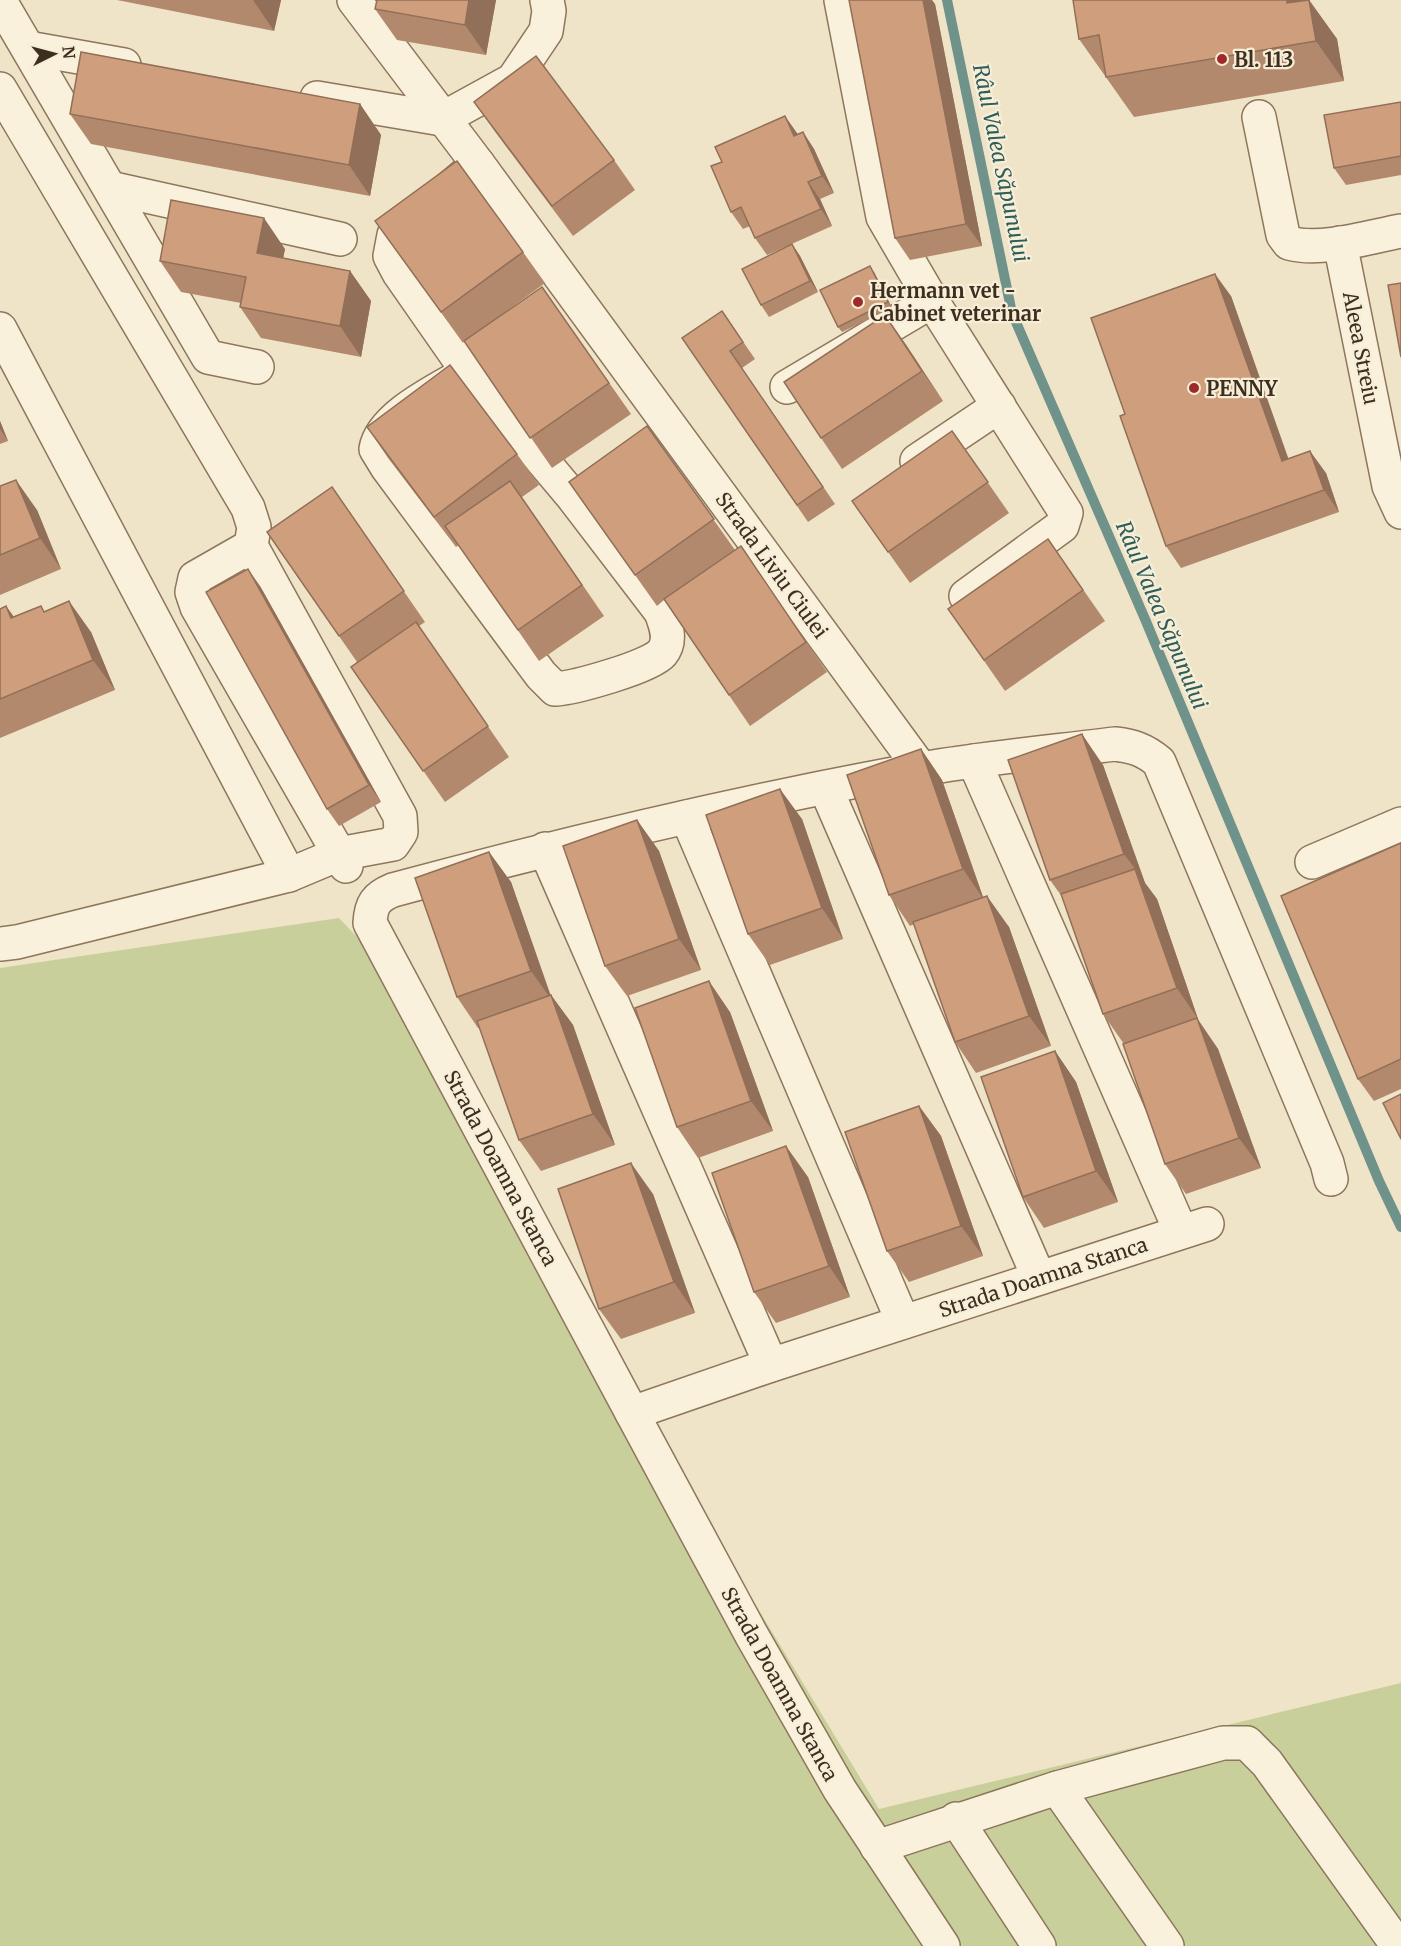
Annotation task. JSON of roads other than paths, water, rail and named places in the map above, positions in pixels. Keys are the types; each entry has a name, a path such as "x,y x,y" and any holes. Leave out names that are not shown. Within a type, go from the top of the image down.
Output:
{"street":[{"name":"Strada Liviu Ciulei","path":"354,0 478,164 921,769"},
{"path":"292,93 442,119 513,80 546,31 549,11 546,0"},
{"path":"841,0 883,217 932,301 1066,513 1062,526 966,596"},
{"path":"0,1 208,357 257,367"},
{"path":"28,48 154,70"},
{"path":"0,89 249,508 254,527 251,546 400,816 400,832 393,844 289,875 17,942 0,944"},
{"path":"1259,117 1283,235 1289,243 1298,246 1340,243 1401,231"},
{"path":"468,372 402,413 378,436 376,449 541,675 555,689 572,688 652,661 663,651 668,631 661,612 573,497 468,372 399,273 390,256 394,235 478,164"},
{"path":"110,188 340,239"},
{"name":"Aleea Streiu","path":"1340,243 1389,486 1401,512"},
{"path":"787,387 932,301"},
{"path":"0,329 289,875"},
{"path":"890,478 999,406"},
{"path":"642,444 668,424"},
{"path":"573,497 599,477"},
{"path":"251,546 195,578 192,592 197,607 342,860"},
{"path":"771,1365 545,849 921,769 1115,744 1146,751 1159,762 1327,1163 1330,1179"},
{"name":"Strada Doamna Stanca","path":"632,1413 771,1365 1194,1228 974,761"},
{"path":"826,789 1039,1278"},
{"path":"687,817 903,1322"},
{"path":"1312,862 1401,824"},
{"name":"Strada Doamna Stanca","path":"545,849 380,895 371,907 370,922 756,1645 840,1790 943,1946"},
{"path":"877,1847 956,1819 1057,1788 1223,1743 1246,1743 1267,1762 1398,1946"},
{"path":"1057,1788 1167,1946"},
{"path":"956,1819 1039,1946"}],"waterway":[{"name":"Râul Valea Săpunului","path":"947,0 1012,313 1145,619 1379,1181 1401,1227"}],"place":[{"name":"Bl. 113","path":"1222,59"},
{"name":"Hermann vet - Cabinet veterinar","path":"858,302"},
{"name":"PENNY","path":"1194,388"}]}
